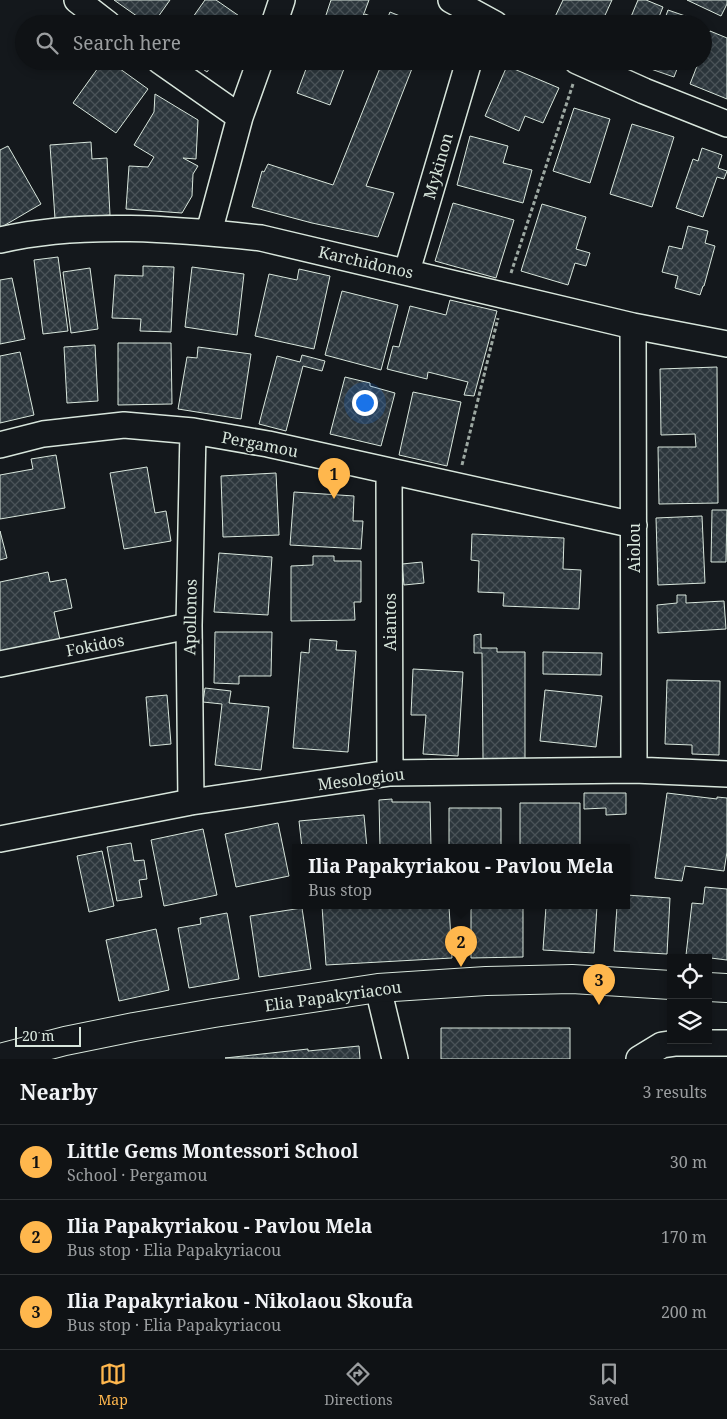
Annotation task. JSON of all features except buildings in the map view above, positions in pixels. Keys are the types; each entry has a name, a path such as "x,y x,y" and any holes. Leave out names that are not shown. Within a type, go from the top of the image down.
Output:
{"main road":[{"name":"Elia Papakyriacou","path":"0,1058 65,1041 152,1024 378,988 486,981 572,979 667,985"},
{"path":"712,987 727,988"}],"street":[{"path":"77,0 96,15"},
{"path":"277,15 282,0"},
{"path":"451,0 474,15"},
{"path":"173,70 240,117"},
{"path":"209,232 240,117 257,70"},
{"name":"Mykinon","path":"407,272 465,70"},
{"path":"597,70 727,124"},
{"name":"Karchidonos","path":"0,240 65,231 137,228 209,232 261,238 633,326 727,344"},
{"name":"Aiolou","path":"633,326 634,770"},
{"name":"Pergamou","path":"0,445 43,434 124,425 193,431 268,444 634,525"},
{"name":"Apollonos","path":"191,802 189,626 193,431"},
{"name":"Aiantos","path":"389,472 390,773"},
{"name":"Fokidos","path":"0,664 189,626"},
{"name":"Mesologiou","path":"1,835 191,802 390,773 634,770 727,774"},
{"path":"378,988 395,1059"},
{"path":"638,1059 662,1045 676,1043 727,1043"}],"path":[{"path":"457,486 504,296 576,70"}],"place":[{"name":"Little Gems Montessori School","path":"334,499"},
{"name":"Ilia Papakyriakou - Pavlou Mela","path":"461,967"},
{"name":"Ilia Papakyriakou - Nikolaou Skoufa","path":"599,1005"}]}
